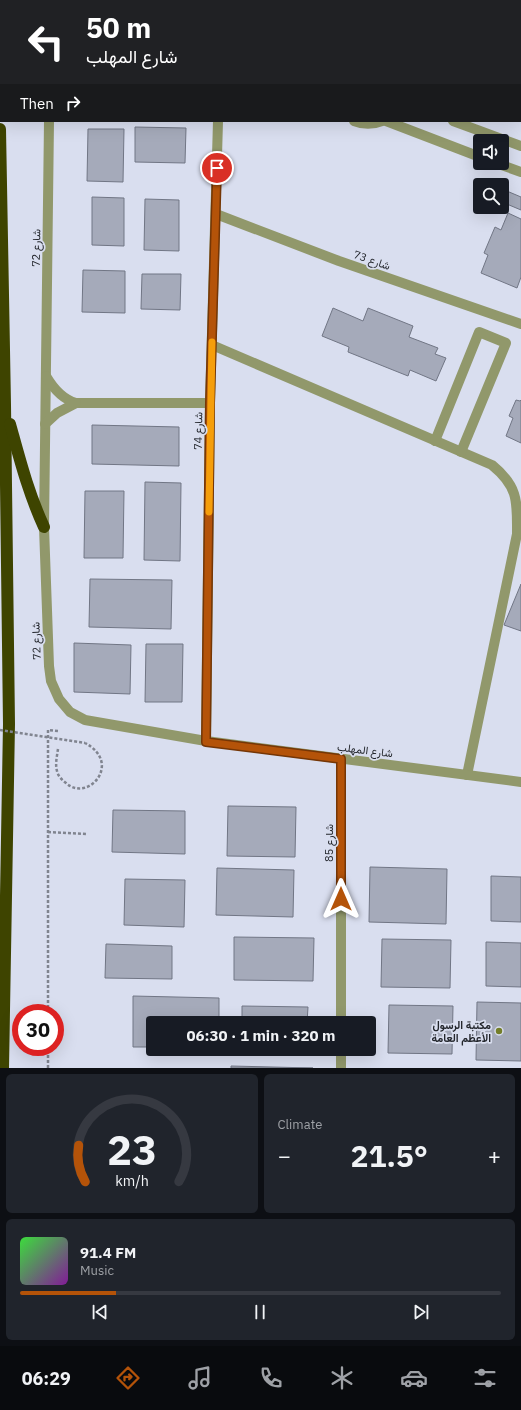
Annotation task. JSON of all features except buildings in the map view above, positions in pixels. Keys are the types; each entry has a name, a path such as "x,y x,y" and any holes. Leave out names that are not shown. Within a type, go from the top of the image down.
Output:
{"highway":[{"path":"0,129 9,724 3,1068"},
{"path":"5,405 25,480 44,527"}],"street":[{"name":"شارع 72","path":"49,122 44,527 49,666 51,680 62,703 70,712 85,720 206,742"},
{"name":"شارع 74","path":"206,742 210,403 218,122"},
{"path":"357,122 363,124 378,122"},
{"path":"389,122 473,154"},
{"path":"456,122 521,146"},
{"path":"509,168 521,172"},
{"name":"شارع 73","path":"216,214 339,260 521,324"},
{"path":"435,441 479,332 506,343 461,452"},
{"path":"212,345 492,465 503,474 512,488 516,500 517,534 467,775"},
{"path":"46,376 61,394 68,400 76,403 210,403"},
{"path":"45,424 58,413 76,403"},
{"name":"شارع المهلب","path":"206,742 521,782"},
{"name":"شارع 85","path":"341,759 341,1016"},
{"path":"341,1056 341,1068"}],"path":[{"path":"0,730 86,743 94,748 100,755 102,764 101,773 96,782 87,787 77,788 69,786 61,779 57,771 58,749"},
{"path":"48,1004 48,730 59,731"},
{"path":"48,832 87,834"},
{"path":"48,1056 48,1068"}],"slow traffic":[{"path":"209,512 212,342"}],"place":[{"name":"مكتبة الرسول الأعظم العامة","path":"499,1031"}],"route":[{"path":"217,168 210,403 206,742 341,759 341,899"}]}
